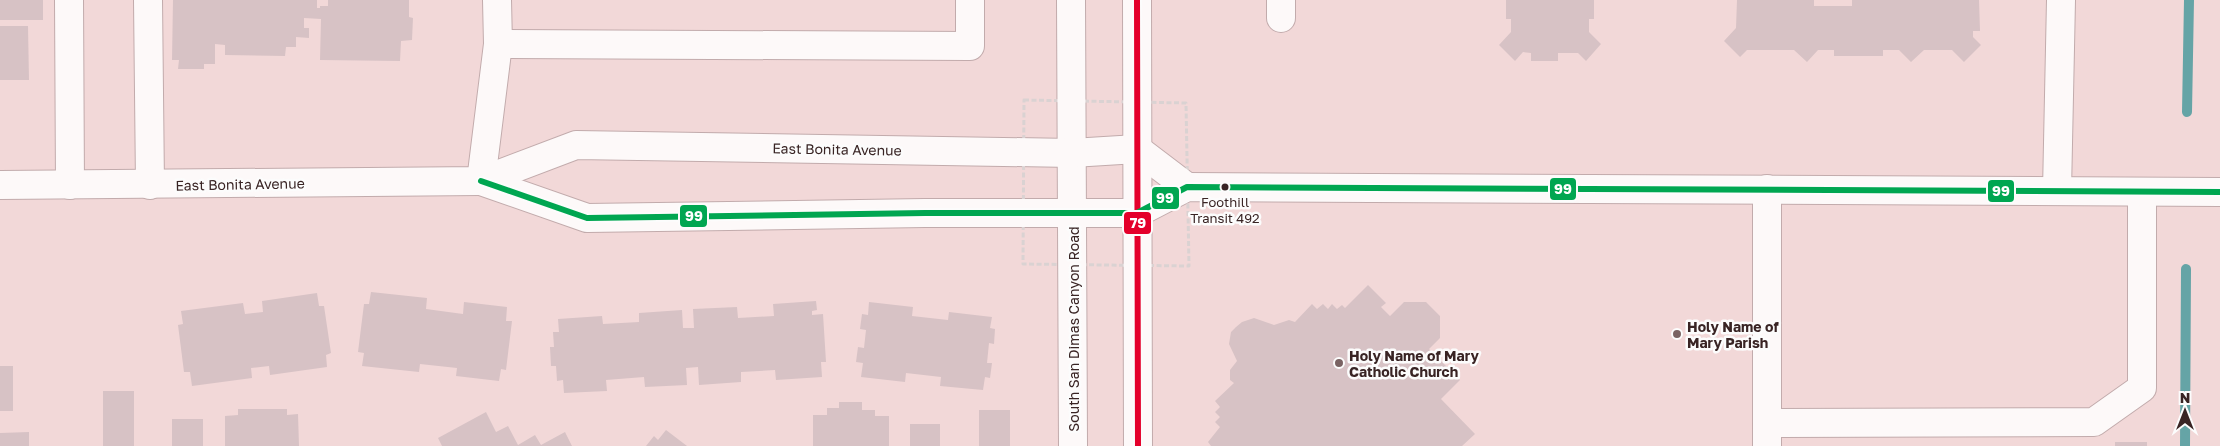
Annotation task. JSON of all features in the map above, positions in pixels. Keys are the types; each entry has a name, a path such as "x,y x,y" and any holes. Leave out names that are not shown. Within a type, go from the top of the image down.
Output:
{"main road":[{"path":"68,0 70,185"},
{"path":"148,0 150,185"},
{"path":"481,181 498,44 497,0"},
{"path":"498,44 970,46 970,0"},
{"name":"South San Dimas Canyon Road","path":"1071,0 1073,446"},
{"path":"1137,0 1138,446"},
{"path":"2058,191 2061,0"},
{"name":"East Bonita Avenue","path":"481,181 576,145 1072,152 1137,149"},
{"path":"1137,149 1187,187"},
{"name":"East Bonita Avenue","path":"0,185 481,181 587,218 924,213 1073,215 1137,213 1187,187 2220,192"},
{"path":"1767,189 1767,434 2094,422 2142,388 2142,192"}],"building":[{"path":"0,0 43,0 43,20 0,20"},
{"path":"173,0 317,0 317,8 320,8 320,6 328,6 328,0 409,0 409,17 413,18 412,40 401,41 400,61 320,60 321,19 304,18 304,28 309,28 309,38 296,37 296,47 286,47 285,56 225,55 225,45 215,44 215,64 204,64 204,69 178,69 179,60 172,60"},
{"path":"1506,0 1594,0 1594,19 1589,19 1589,32 1601,44 1586,61 1578,53 1558,53 1558,61 1531,61 1531,53 1523,52 1515,61 1499,45 1511,32 1511,19 1506,19"},
{"path":"1737,0 1814,0 1814,6 1852,6 1852,0 1979,0 1980,31 1973,31 1973,37 1981,45 1964,62 1952,50 1924,50 1911,62 1899,50 1883,50 1883,56 1834,56 1834,50 1818,50 1807,62 1794,50 1747,50 1740,57 1724,41 1736,28"},
{"path":"0,26 28,26 29,80 0,80"},
{"name":"Holy Name of Mary Catholic Church","path":"1368,285 1386,303 1381,307 1390,316 1404,302 1426,302 1440,316 1440,338 1429,349 1460,380 1441,399 1475,434 1462,446 1211,446 1208,442 1220,427 1215,422 1220,417 1215,412 1220,407 1215,401 1234,383 1230,380 1230,370 1237,361 1229,344 1231,332 1242,322 1254,318 1274,325 1289,320 1295,322 1312,304 1317,309 1323,304 1328,309 1332,304 1337,309 1342,305 1345,308"},
{"path":"371,292 427,298 426,309 463,314 464,302 507,307 506,321 512,321 506,370 501,369 499,381 456,376 457,368 420,364 419,372 362,366 364,353 358,352 364,304 369,304"},
{"path":"317,293 319,306 324,306 331,353 326,355 327,367 270,375 269,366 251,368 252,378 192,386 190,372 184,372 178,325 183,324 181,311 243,303 245,314 263,312 262,301"},
{"path":"816,301 817,310 812,311 812,315 823,314 826,362 821,362 822,377 776,380 775,370 741,372 741,382 699,385 698,367 686,368 687,385 645,387 644,377 606,380 607,391 564,393 563,380 557,381 556,366 551,366 550,347 554,347 553,332 559,332 558,319 602,316 603,324 639,322 639,313 682,310 683,328 694,328 693,309 737,307 738,318 774,316 773,304"},
{"path":"869,302 913,307 912,316 948,320 949,312 992,317 990,328 995,329 994,344 989,343 987,363 992,363 990,378 985,377 983,390 940,386 941,377 906,373 905,382 861,377 863,363 856,362 858,347 864,348 866,330 860,329 862,314 868,315"},
{"path":"0,366 13,366 13,411 0,411"},
{"path":"103,391 134,391 134,446 103,446"},
{"path":"839,402 862,402 862,410 875,410 875,416 889,416 889,446 813,446 813,415 827,415 827,408 839,408"},
{"path":"238,409 287,409 287,415 298,414 299,446 225,446 225,416 238,415"},
{"path":"979,410 1010,410 1010,446 979,446"},
{"path":"486,412 496,432 508,426 518,445 535,435 541,445 565,432 572,446 442,446 438,438"},
{"path":"172,419 203,419 203,446 172,446"},
{"path":"910,424 940,424 940,446 910,446"},
{"path":"666,430 687,446 646,446 654,436 658,440"},
{"path":"29,432 29,446 0,446 0,433"},
{"path":"2115,442 2147,442 2147,446 2115,446"}],"waterway":[{"path":"2187,112 2189,0"},
{"path":"2185,446 2186,269"}],"transit line":[{"name":"79","path":"1137,0 1138,446"},
{"name":"99","path":"481,181 587,218 925,213 1137,213 1187,187 2220,192"}],"place":[{"name":"Foothill Transit 492","path":"1225,187"},
{"name":"Holy Name of Mary Parish","path":"1677,334"},
{"name":"Holy Name of Mary Catholic Church","path":"1339,363"}]}
